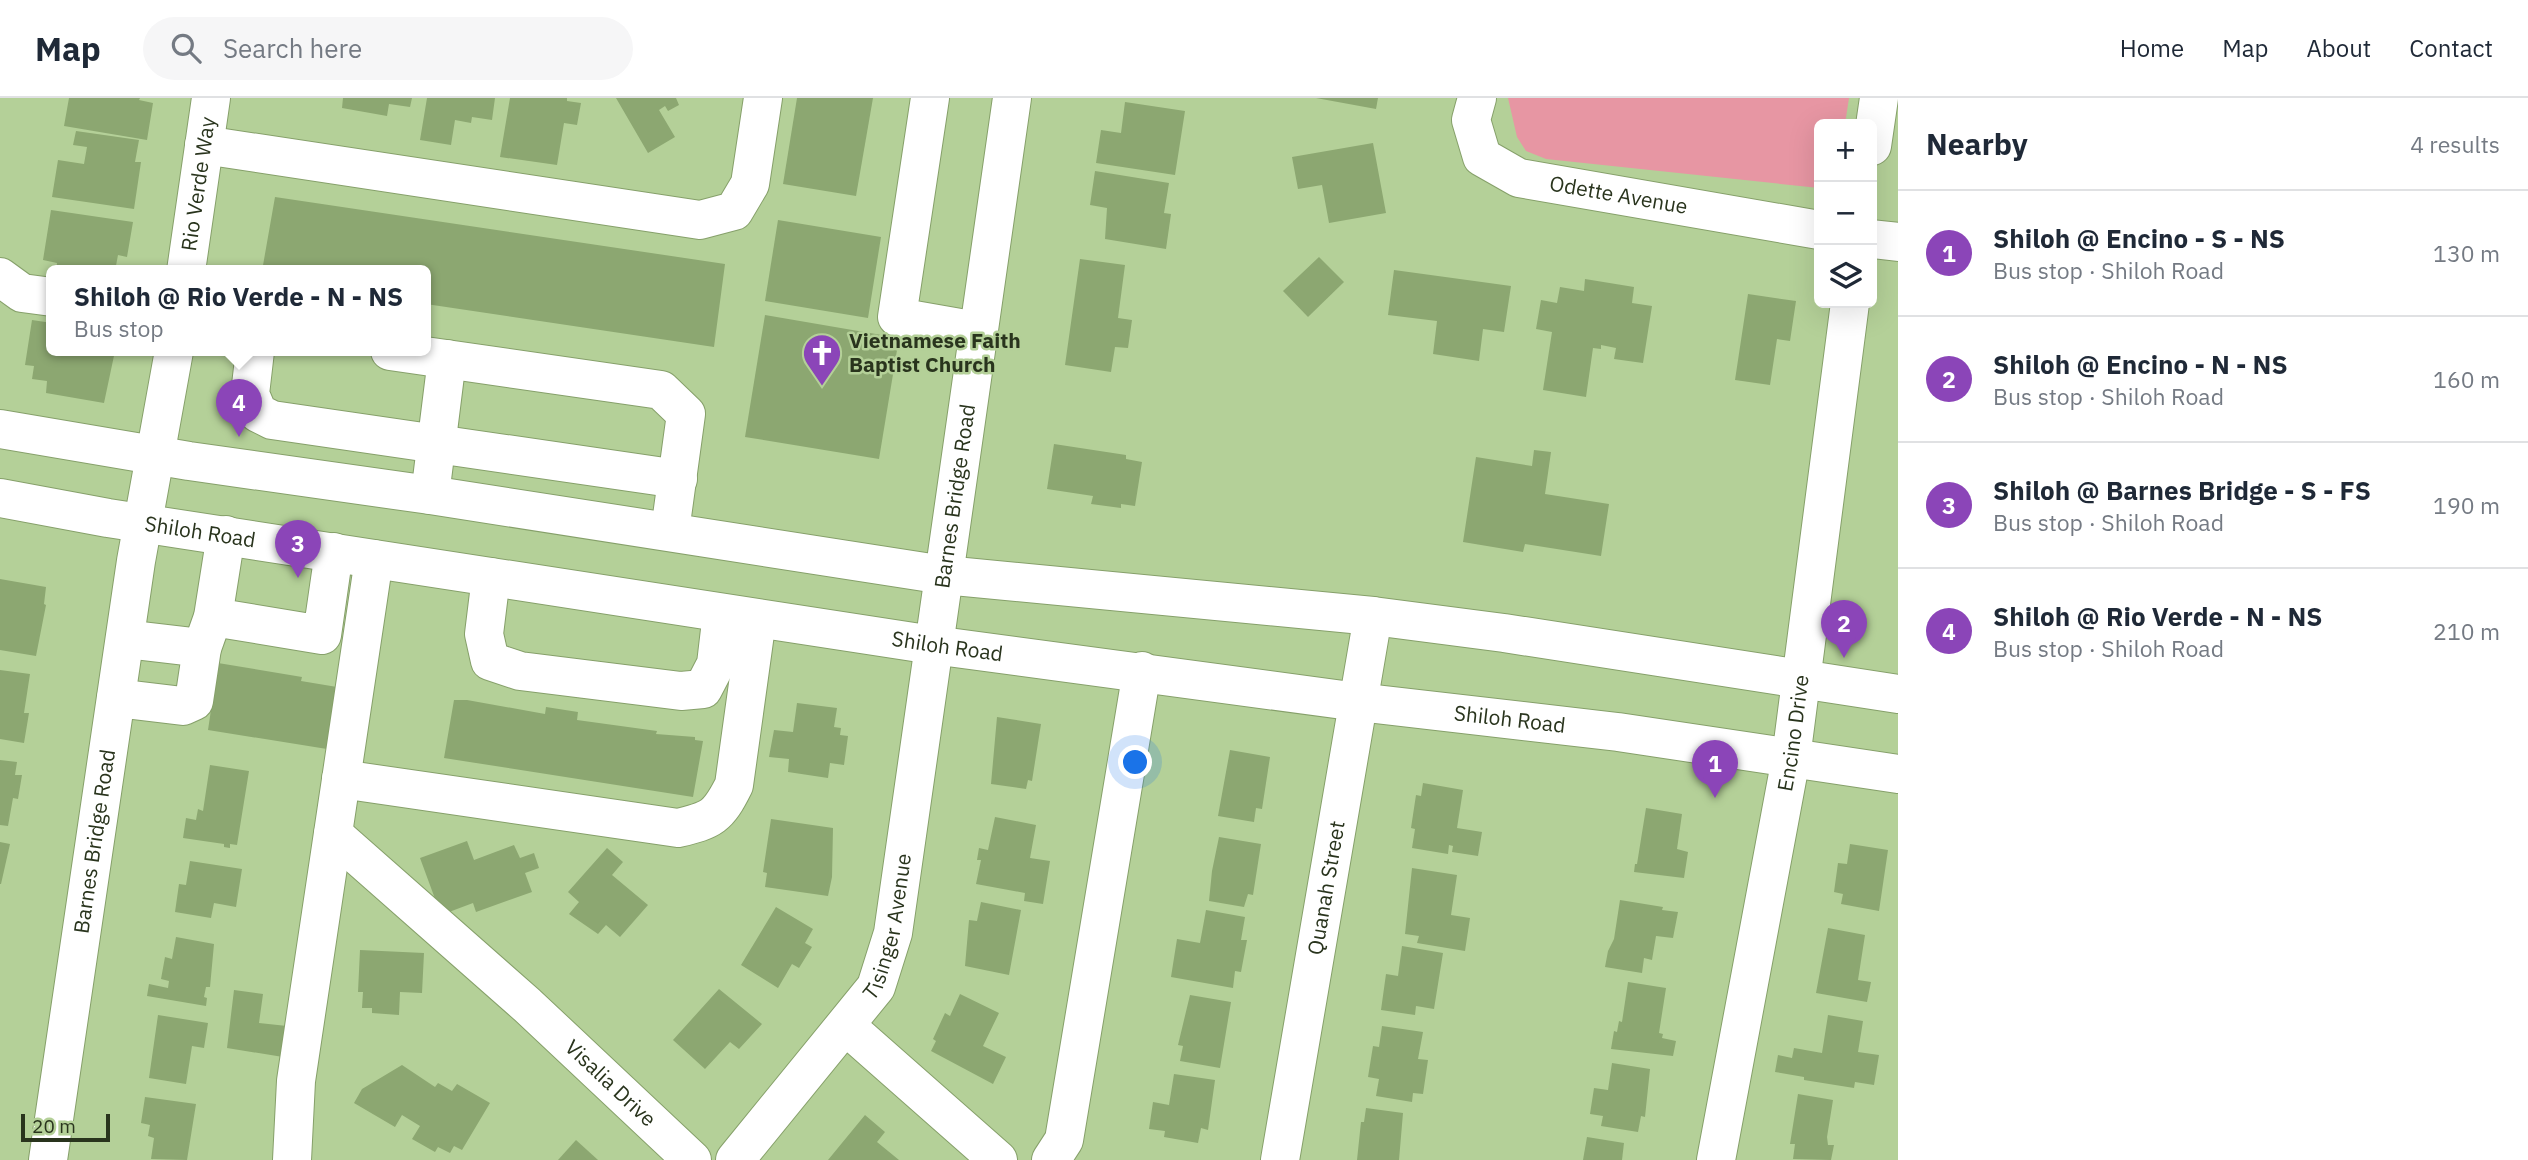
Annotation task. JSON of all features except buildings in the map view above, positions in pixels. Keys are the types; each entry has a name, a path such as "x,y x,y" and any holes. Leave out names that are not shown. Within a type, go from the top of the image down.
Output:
{"street":[{"name":"Rio Verde Way","path":"187,265 211,98"},
{"path":"204,145 700,220 734,211 750,184 763,98"},
{"path":"930,98 897,317 977,331"},
{"name":"Barnes Bridge Road","path":"933,645 1012,98"},
{"name":"Odette Avenue","path":"1477,98 1471,120 1482,157 1519,178 1814,229"},
{"path":"1876,119 1879,98"},
{"path":"1877,240 1898,242"},
{"path":"0,277 22,293 46,296"},
{"name":"Encino Drive","path":"1716,1160 1791,758 1849,308"},
{"path":"144,522 173,356"},
{"path":"254,356 250,394 258,413 272,420 678,480"},
{"path":"426,356 662,390 686,414 670,531"},
{"path":"430,495 447,359"},
{"path":"0,429 201,463 670,531 944,575 1373,616 1504,633 1898,694"},
{"name":"Shiloh Road","path":"0,498 933,645 1358,702 1618,732 1898,774"},
{"name":"Barnes Bridge Road","path":"48,1160 144,522"},
{"path":"116,698 183,706 194,701 226,535"},
{"path":"125,639 207,633 322,635 334,552"},
{"path":"292,1160 296,1081 374,559"},
{"path":"491,577 484,634 490,661 520,671 681,691 703,689 740,616"},
{"path":"341,779 678,828 703,822 722,810 734,785 740,616"},
{"name":"Quanah Street","path":"1280,1160 1373,616"},
{"name":"Tisinger Avenue","path":"735,1160 876,987 893,933 933,645"},
{"path":"1051,1160 1064,1140 1142,671"},
{"name":"Visalia Drive","path":"333,834 527,1005 692,1160"},
{"path":"846,1026 998,1160"}],"shaded area":[{"path":"1508,98 1849,98 1846,119 1814,119 1814,187 1546,159 1526,151 1517,137"}],"place":[{"name":"Vietnamese Faith Baptist Church","path":"822,387"},
{"name":"Shiloh @ Rio Verde - N - NS","path":"239,437"},
{"name":"Shiloh @ Barnes Bridge - S - FS","path":"298,578"},
{"name":"Shiloh @ Encino - N - NS","path":"1844,658"},
{"name":"Shiloh @ Encino - S - NS","path":"1715,798"}]}
